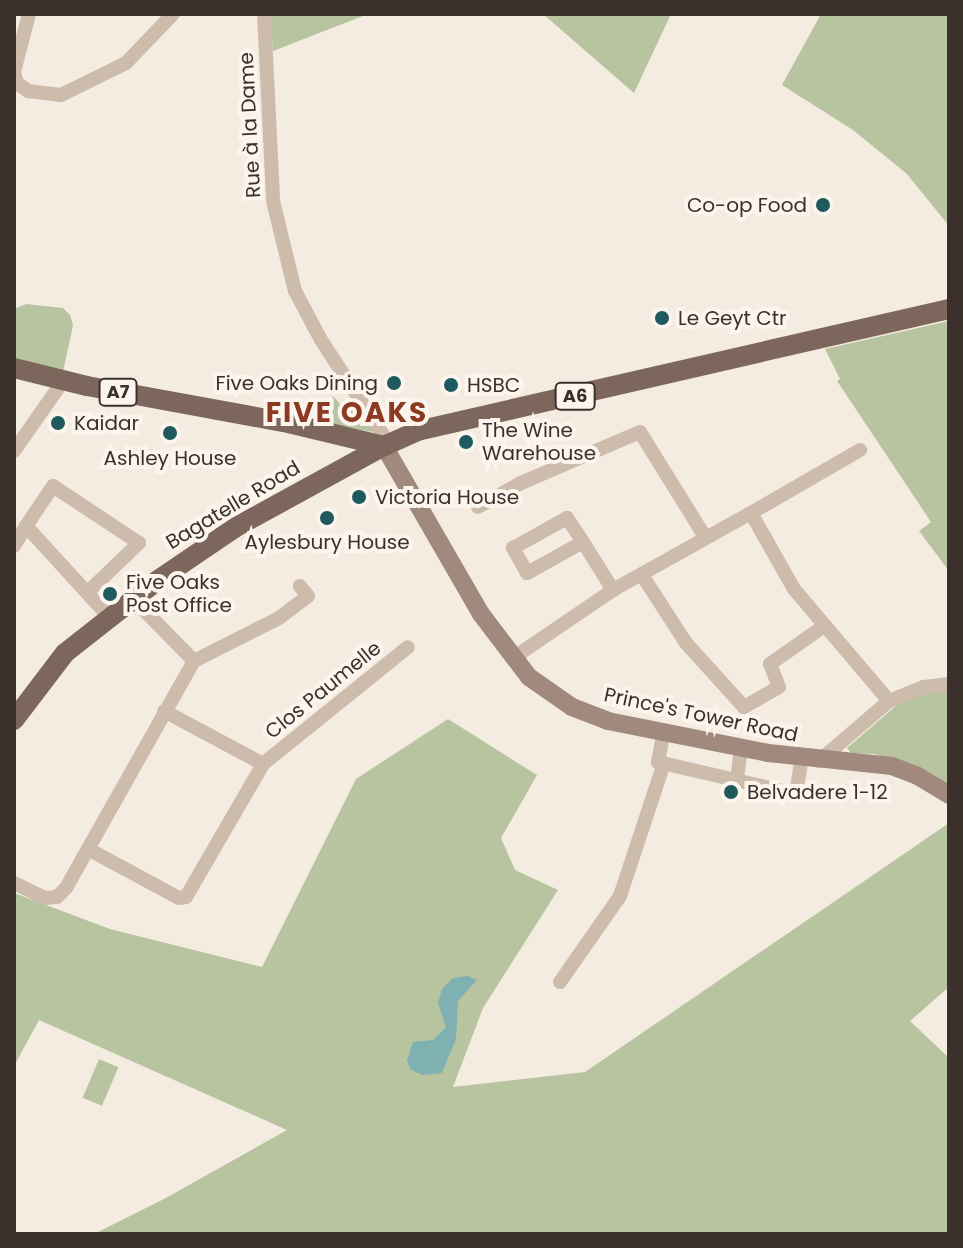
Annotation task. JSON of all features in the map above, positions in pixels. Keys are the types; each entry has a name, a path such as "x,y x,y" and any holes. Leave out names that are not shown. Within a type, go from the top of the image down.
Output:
{"main road":[{"name":"A6","path":"384,446 417,431 949,309"},
{"name":"A7","path":"14,368 63,381 346,435 384,446"},
{"path":"346,435 357,443 353,461"},
{"name":"Bagatelle Road","path":"14,720 65,653 133,599 236,527 384,446"},
{"name":"Prince's Tower Road","path":"384,446 481,614 529,677 572,707 608,721 810,760 892,766 916,775 949,795"}],"street":[{"path":"29,14 14,72 17,83 28,91 61,95 126,63 173,14"},
{"name":"Rue à la Dame","path":"264,14 273,201 295,291 321,340 383,435 384,446"},
{"path":"14,451 63,381"},
{"path":"478,507 521,483 640,432 705,537"},
{"path":"513,658 613,590 860,450"},
{"path":"14,546 53,486 139,543 88,592"},
{"path":"751,513 794,589 889,701"},
{"path":"583,542 527,573 513,548 567,518 583,542 613,590"},
{"path":"26,526 109,617"},
{"path":"642,575 686,643 744,707 779,687 770,664 824,626"},
{"path":"14,883 45,898 57,897 88,849 194,661 279,618 308,596 300,586"},
{"path":"133,599 194,661"},
{"name":"Clos Paumelle","path":"88,849 179,898 186,897 263,764 408,647"},
{"path":"664,731 658,762 796,794 810,760 889,701 924,687 949,684"},
{"name":"Clos Paumelle","path":"164,711 263,764"},
{"path":"737,780 740,754"},
{"path":"560,982 620,896 664,763"}],"green space":[{"path":"270,14 368,14 273,51"},
{"path":"543,14 671,14 634,93"},
{"path":"821,14 949,14 949,226 907,174 853,130 782,85"},
{"path":"26,304 63,308 70,315 73,325 63,372 14,361 14,309"},
{"path":"949,321 949,571 919,531 931,522 837,381 840,379 825,349"},
{"path":"333,396 348,413 360,405 373,424 372,432 319,422"},
{"path":"949,690 949,787 909,764 874,754 851,753 847,748 898,704 925,692"},
{"path":"448,719 537,775 501,838 515,870 558,890 483,1008 453,1087 585,1072 949,823 949,987 910,1021 949,1058 949,1234 94,1234 287,1130 39,1020 14,1066 14,893 110,929 262,967 356,779"},
{"path":"99,1059 118,1067 102,1106 83,1098"}],"water":[{"path":"468,976 477,980 458,1001 456,1039 442,1073 422,1075 410,1069 407,1060 413,1042 433,1040 446,1027 438,1003 442,989 453,978"}],"place":[{"name":"Co-op Food","path":"823,205"},
{"name":"Le Geyt Ctr","path":"662,318"},
{"name":"Five Oaks Dining","path":"394,383"},
{"name":"HSBC","path":"451,385"},
{"name":"Kaidar","path":"58,423"},
{"name":"Ashley House","path":"170,433"},
{"name":"The Wine Warehouse","path":"466,442"},
{"name":"Victoria House","path":"359,497"},
{"name":"Aylesbury House","path":"327,518"},
{"name":"Five Oaks Post Office","path":"110,594"},
{"name":"Belvadere 1-12","path":"731,792"}],"district":[{"name":"FIVE OAKS","path":"347,413"}]}
